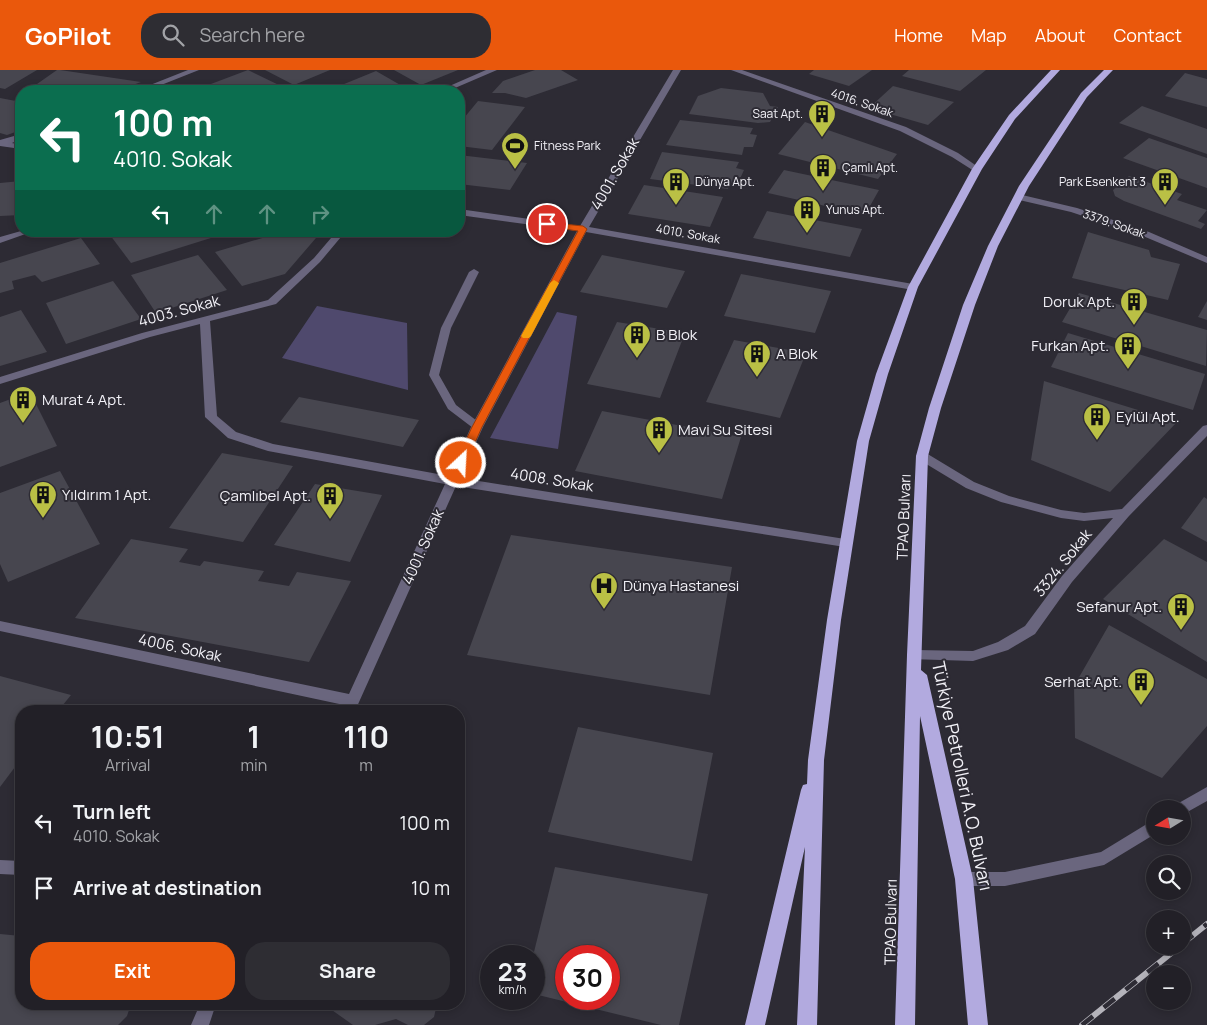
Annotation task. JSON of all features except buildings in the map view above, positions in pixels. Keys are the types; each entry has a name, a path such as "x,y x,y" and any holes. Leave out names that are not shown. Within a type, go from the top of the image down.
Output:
{"highway":[{"path":"754,1025 816,760 845,543 863,441 882,374 913,287 977,169 1012,117 1056,70"},
{"name":"TPAO Bulvarı","path":"905,1019 914,655 922,456 935,408 969,305 993,246 1018,198 1084,95 1109,70"},
{"name":"Türkiye Petrolleri A.O. Bulvarı","path":"914,655 964,879 978,1025"},
{"path":"807,1025 816,760"}],"street":[{"path":"171,70 191,71"},
{"path":"461,85 493,70"},
{"name":"4001. Sokak","path":"351,705 477,427 583,229 677,70"},
{"name":"4016. Sokak","path":"735,70 753,78 903,129 955,155 977,169"},
{"path":"753,78 766,70"},
{"path":"155,85 191,71"},
{"path":"1,144 15,138"},
{"path":"1,144 15,146"},
{"name":"3379. Sokak","path":"1018,198 1074,210 1146,234 1207,260"},
{"name":"4010. Sokak","path":"465,213 583,229 913,287"},
{"path":"0,240 15,236"},
{"name":"4003. Sokak","path":"0,381 205,319 272,302 317,260 337,237"},
{"path":"474,272 446,328 434,375 452,407 477,427"},
{"name":"4008. Sokak","path":"205,319 211,417 232,436 272,448 453,481 845,543"},
{"name":"3324. Sokak","path":"914,655 972,656 1003,646 1030,630 1067,579 1125,512 1207,429"},
{"path":"922,456 970,485 1005,499 1061,514 1084,517 1125,512"},
{"name":"4006. Sokak","path":"0,626 347,705"},
{"path":"1191,803 1207,793"},
{"path":"964,879 1005,878 1104,858 1146,832"},
{"path":"0,867 15,868"},
{"path":"200,1025 206,1010"}],"shaded area":[{"path":"317,306 407,323 408,390 282,358"},
{"path":"557,312 577,316 558,449 490,438"}],"railway":[{"path":"1191,937 1207,924"},
{"path":"1082,1025 1169,955"}],"slow traffic":[{"path":"526,336 554,283"}],"place":[{"name":"Saat Apt.","path":"822,138"},
{"name":"Fitness Park","path":"515,170"},
{"name":"Çamlı Apt.","path":"823,192"},
{"name":"Dünya Apt.","path":"676,206"},
{"name":"Park Esenkent 3","path":"1165,206"},
{"name":"Yunus Apt.","path":"807,234"},
{"name":"Doruk Apt.","path":"1134,326"},
{"name":"B Blok","path":"637,359"},
{"name":"Furkan Apt.","path":"1128,370"},
{"name":"A Blok","path":"757,378"},
{"name":"Murat 4 Apt.","path":"23,424"},
{"name":"Eylül Apt.","path":"1097,441"},
{"name":"Mavi Su Sitesi","path":"659,454"},
{"name":"Yıldırım 1 Apt.","path":"43,519"},
{"name":"Çamlıbel Apt.","path":"330,520"},
{"name":"Dünya Hastanesi","path":"604,610"},
{"name":"Sefanur Apt.","path":"1181,631"},
{"name":"Serhat Apt.","path":"1141,706"}],"route":[{"path":"461,463 477,427 583,229 547,224"}]}
